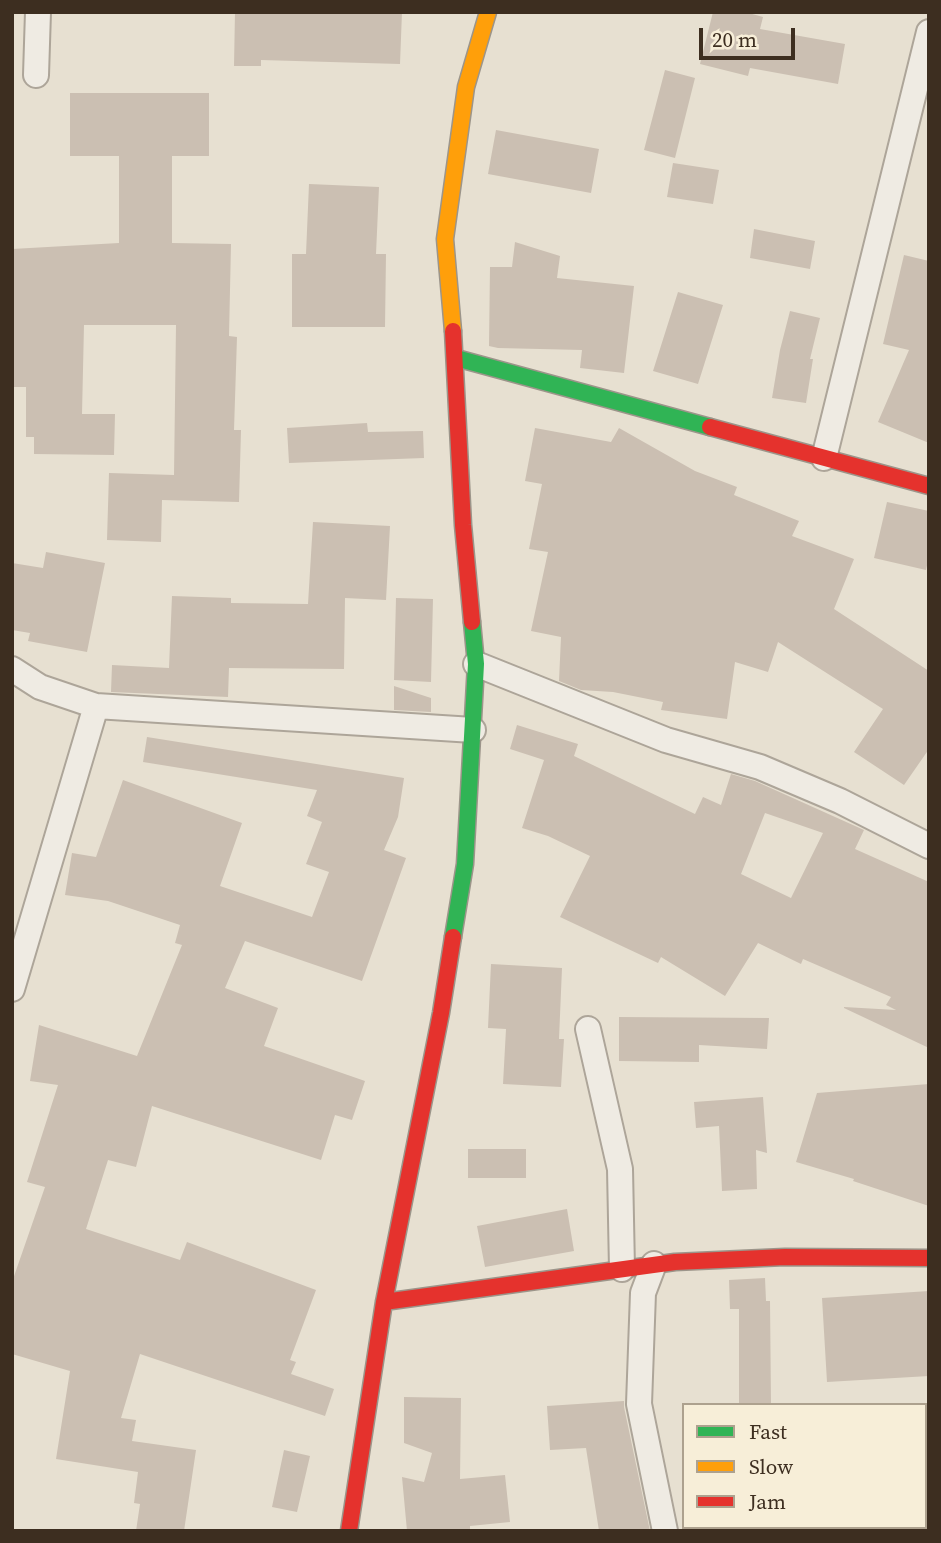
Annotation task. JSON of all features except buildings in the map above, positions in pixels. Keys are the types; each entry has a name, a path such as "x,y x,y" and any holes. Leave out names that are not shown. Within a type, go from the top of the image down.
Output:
{"main road":[{"path":"349,1531 384,1302 441,1013 463,878 476,664 463,525 456,358 445,239 466,87 488,12"},
{"path":"456,358 929,486"},
{"path":"384,1302 654,1264 785,1258 929,1258"}],"street":[{"path":"36,75 38,12"},
{"path":"824,458 929,32"},
{"path":"476,664 666,740 760,767 840,800 929,846"},
{"path":"12,669 40,687 96,706 473,730"},
{"path":"12,989 96,706"},
{"path":"588,1029 620,1169 622,1269"},
{"path":"654,1264 643,1293 639,1404 665,1531"}],"traffic: fast":[{"path":"456,358 710,427"},
{"path":"453,937 465,864 476,664 472,622"}],"traffic: slow":[{"path":"453,331 445,239 466,87 488,12"}],"traffic: jam":[{"path":"453,331 463,525 472,622"},
{"path":"710,427 929,486"},
{"path":"349,1531 384,1302 441,1013 453,937"},
{"path":"384,1302 675,1262 785,1257 929,1258"}]}
